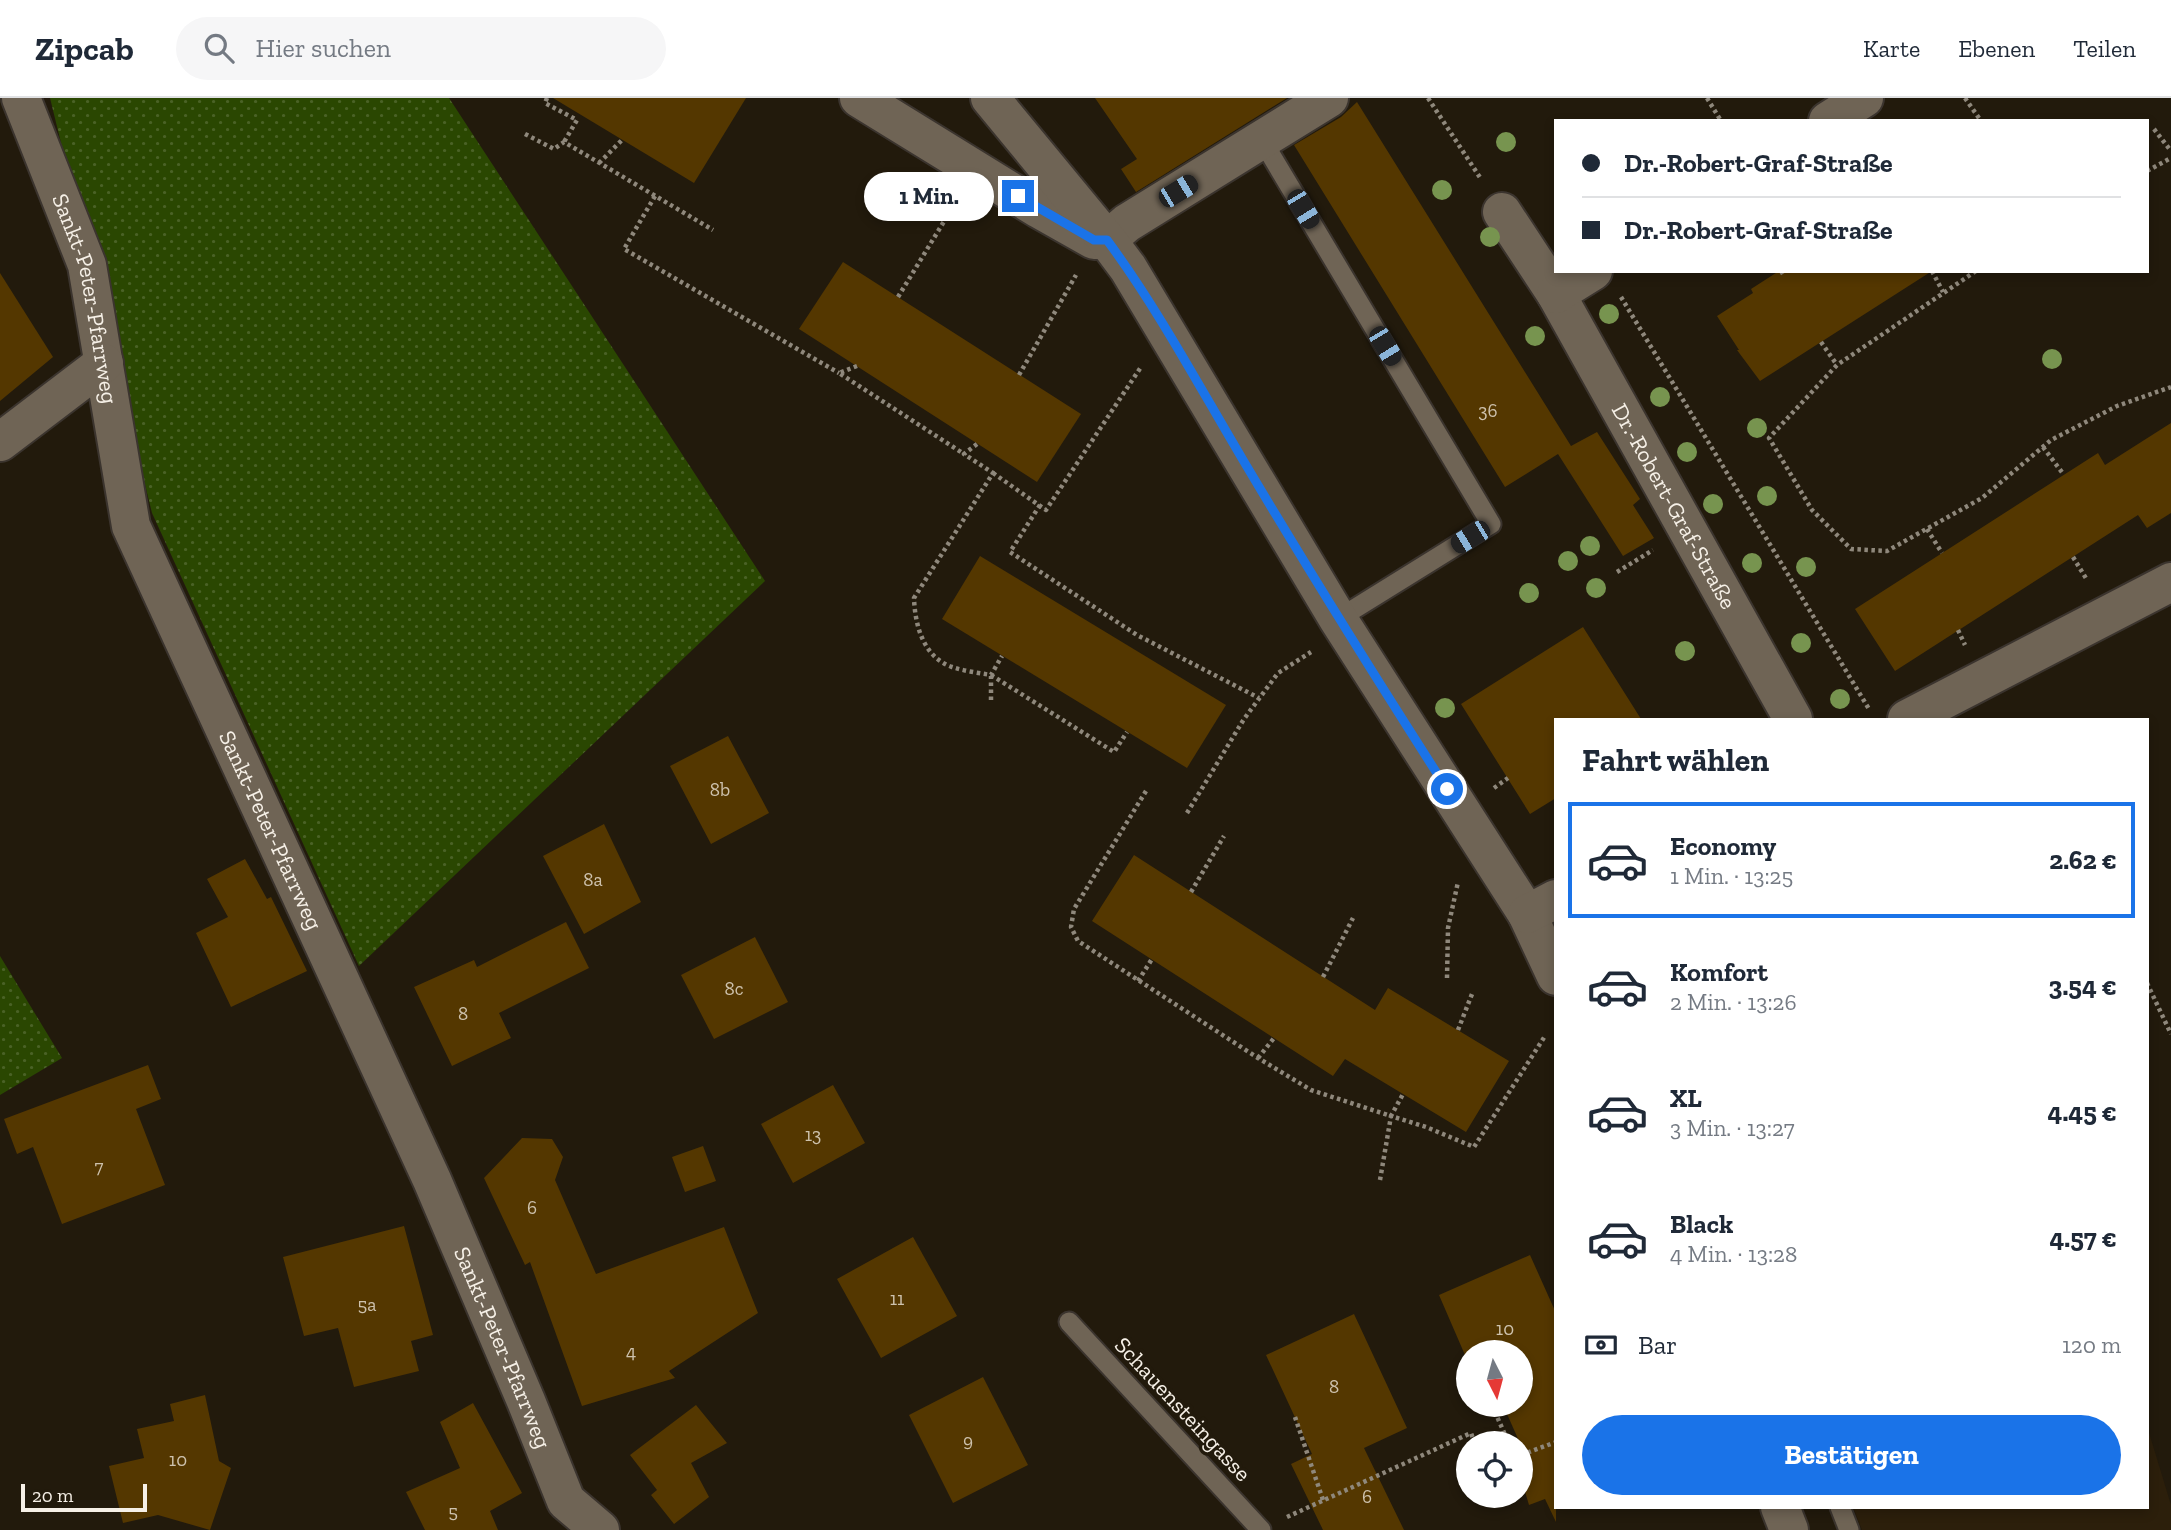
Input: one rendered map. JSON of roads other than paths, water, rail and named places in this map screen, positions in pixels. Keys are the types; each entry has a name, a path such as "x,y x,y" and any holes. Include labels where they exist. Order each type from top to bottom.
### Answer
{"street":[{"name":"Sankt-Peter-Pfarrweg","path":"21,98 87,265 131,526 432,1180 566,1501 600,1530"},
{"path":"859,98 1039,209 1101,240"},
{"path":"990,98 1155,312 1338,619 1541,906 1554,967"},
{"path":"1101,240 1329,98"},
{"path":"1831,119 1864,98"},
{"name":"Dr.-Robert-Graf-Straße","path":"1502,212 1556,294 1792,718"},
{"path":"1556,294 1606,283"},
{"path":"0,442 104,363"},
{"path":"1909,718 2171,582"},
{"path":"1781,1509 1789,1530"}],"lane":[{"path":"1262,140 1491,524 1338,619"},
{"name":"Schauensteingasse","path":"1069,1322 1261,1530"},
{"path":"1841,1509 1849,1530"}]}
